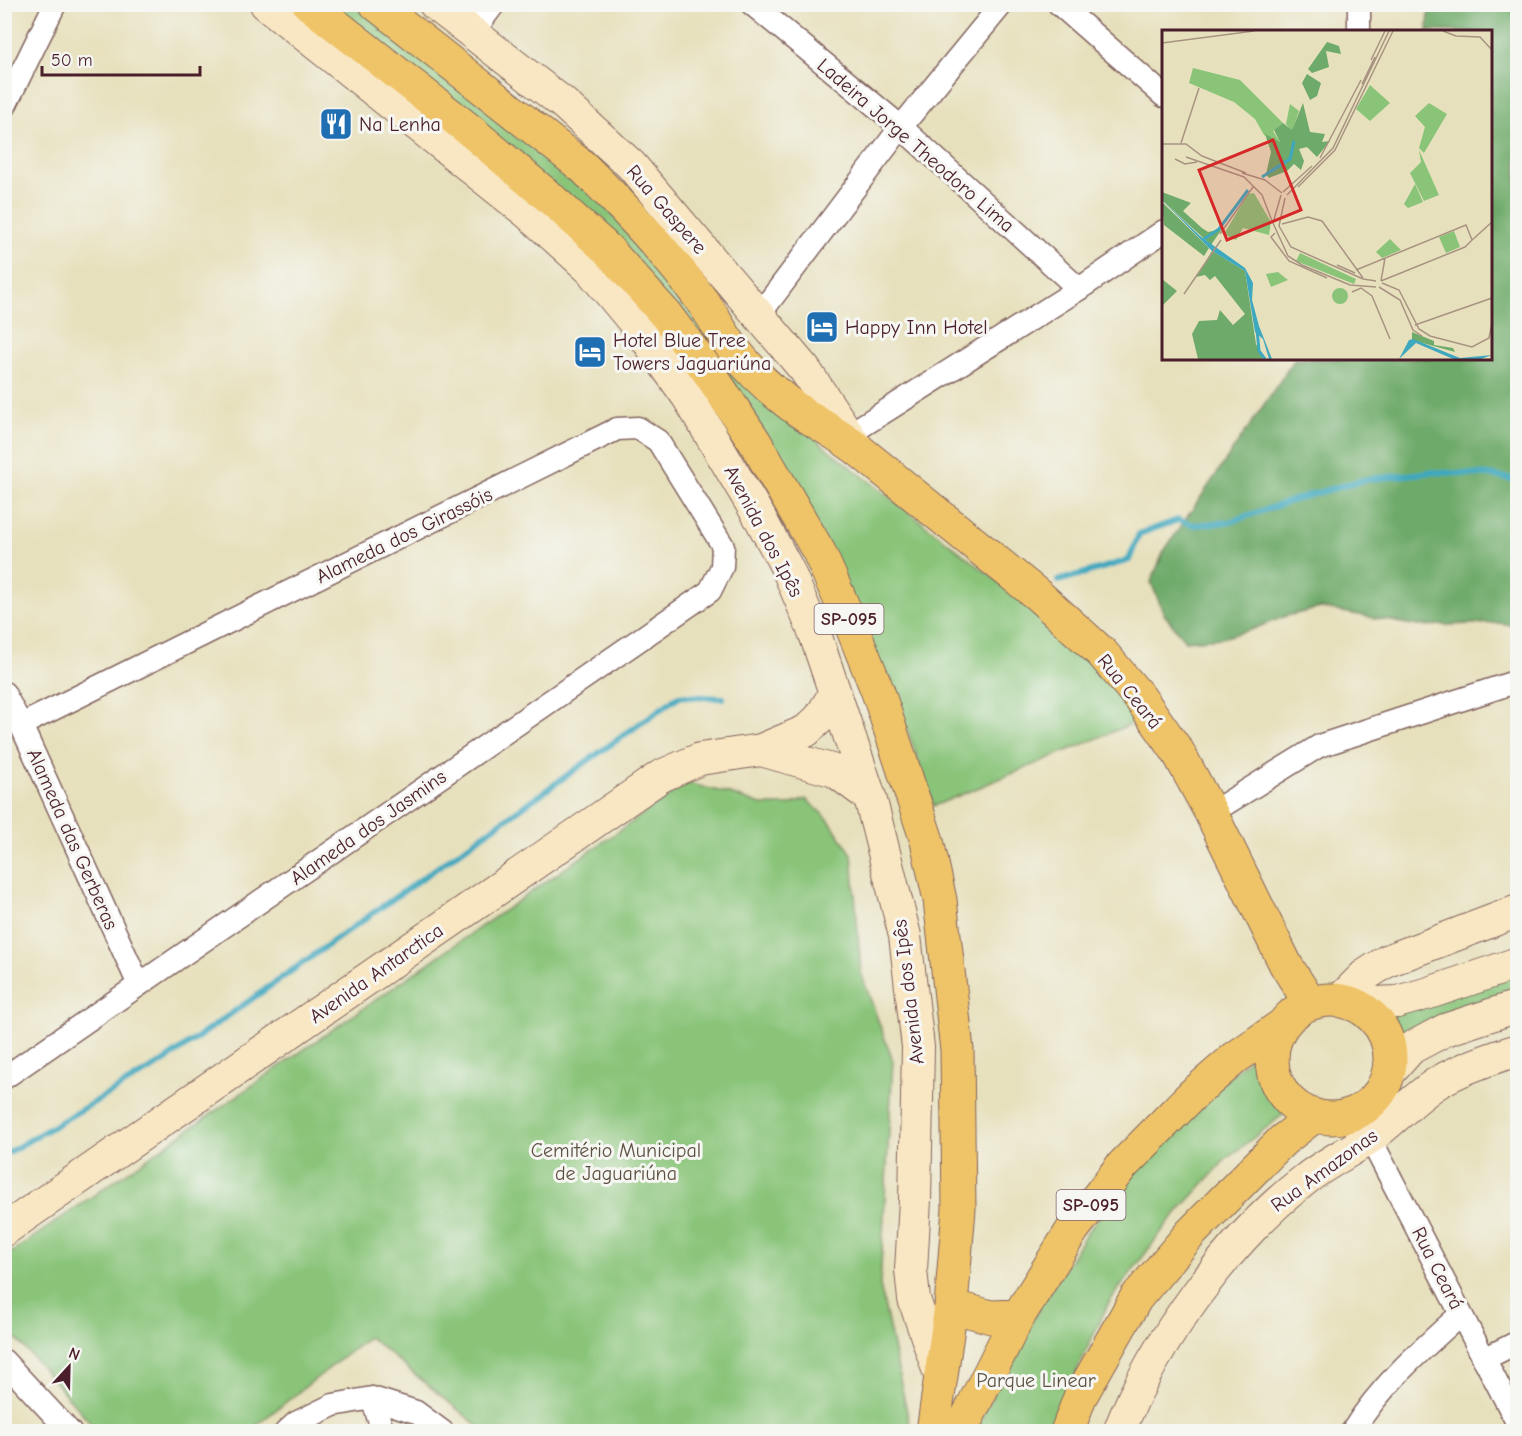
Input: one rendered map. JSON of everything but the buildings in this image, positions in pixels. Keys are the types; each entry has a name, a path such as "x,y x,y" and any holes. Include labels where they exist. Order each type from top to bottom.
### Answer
{"main road":[{"name":"SP-095","path":"309,4 472,132 607,249 666,315 711,374 755,442 819,552 850,622 878,692 927,842 940,900 957,1050 959,1209 951,1306 933,1431"},
{"name":"Rua Ceará","path":"376,4 582,167 639,222 703,302 735,351 787,402 850,441 1039,596 1102,653 1140,698 1171,743 1211,813 1286,964 1333,1003"},
{"name":"SP-095","path":"960,1431 1018,1316 1073,1229 1121,1167 1192,1095 1235,1058 1281,1026 1295,1011 1333,1003"},
{"path":"1281,1026 1273,1045 1272,1066 1277,1085 1295,1107 1314,1116 1364,1125 1365,1108 1380,1093 1388,1074 1390,1054 1382,1030 1369,1014 1333,1003"},
{"path":"1067,1431 1080,1397 1136,1298 1191,1233 1282,1141 1314,1116"},
{"path":"951,1306 991,1317 1018,1316"}],"street":[{"path":"4,108 55,4"},
{"name":"Avenida dos Ipês","path":"266,4 530,214 589,268 638,327 688,397 783,560 815,634 870,797 905,936 918,1047 915,1200 911,1270 914,1299 941,1378"},
{"name":"Rua Gaspere","path":"435,4 563,103 631,165 805,370 850,441"},
{"path":"472,33 494,4"},
{"name":"Ladeira Jorge Theodoro Lima","path":"752,4 901,128 1079,289"},
{"path":"759,315 901,128 1002,4"},
{"path":"1059,4 1162,94"},
{"path":"1359,4 1359,30"},
{"path":"850,441 1162,232"},
{"name":"Alameda dos Girassóis","path":"21,725 617,429 638,428 658,441 723,546 722,567"},
{"name":"Alameda dos Jasmins","path":"4,1078 710,591 722,567"},
{"path":"1211,813 1319,746 1518,681"},
{"name":"Alameda das Gerberas","path":"4,693 21,725 139,985"},
{"name":"Avenida Antarctica","path":"4,1230 661,776 700,759 761,750 806,731 820,718 835,693"},
{"path":"794,758 812,754 824,748 836,740 847,728"},
{"name":"Avenida Antarctica","path":"761,750 835,771 870,797"},
{"path":"1333,1003 1364,976 1387,961 1518,911"},
{"path":"1333,1003 1397,1002 1518,963"},
{"path":"1388,1074 1411,1048 1445,1030 1518,1005"},
{"name":"Rua Amazonas","path":"1119,1431 1128,1408 1166,1340 1218,1266 1265,1214 1364,1125 1435,1084 1487,1060 1518,1050"},
{"name":"Rua Ceará","path":"1364,1125 1518,1424"},
{"path":"1352,1431 1362,1415 1413,1357 1461,1314"},
{"path":"1484,1359 1518,1342"},
{"path":"4,1360 70,1431"},
{"path":"372,1398 383,1431"},
{"path":"286,1431 296,1423 333,1405 372,1398 416,1412 443,1431"}],"green space":[{"path":"328,5 355,5 548,155 596,196 820,443 1017,596 1087,658 1139,721 934,806 905,723 794,480"},
{"path":"1429,5 1517,5 1517,626 1500,623 1418,626 1321,608 1286,616 1222,638 1185,641 1164,614 1151,582 1164,551 1294,360 1492,360 1492,30 1428,30"},
{"name":"Cemitério Municipal de Jaguariúna","path":"688,783 761,805 789,805 806,799 828,819 852,854 861,973 893,1061 880,1285 911,1431 484,1431 369,1337 249,1431 98,1431 5,1326 5,1257"},
{"path":"1517,968 1517,1000 1398,1043 1375,1009"},
{"name":"Parque Linear","path":"1255,1053 1261,1087 1284,1114 1224,1161 1168,1223 1109,1302 1051,1431 975,1432 1015,1348 1085,1235 1153,1146"}],"waterway":[{"path":"1058,581 1129,560 1139,534 1178,520 1194,525 1229,522 1363,480 1432,472 1488,475 1518,480"},
{"path":"4,1155 163,1062 679,696 723,698"}],"place":[{"name":"Na Lenha","path":"336,124"},
{"name":"Happy Inn Hotel","path":"822,327"},
{"name":"Hotel Blue Tree Towers Jaguariúna","path":"590,352"}]}
